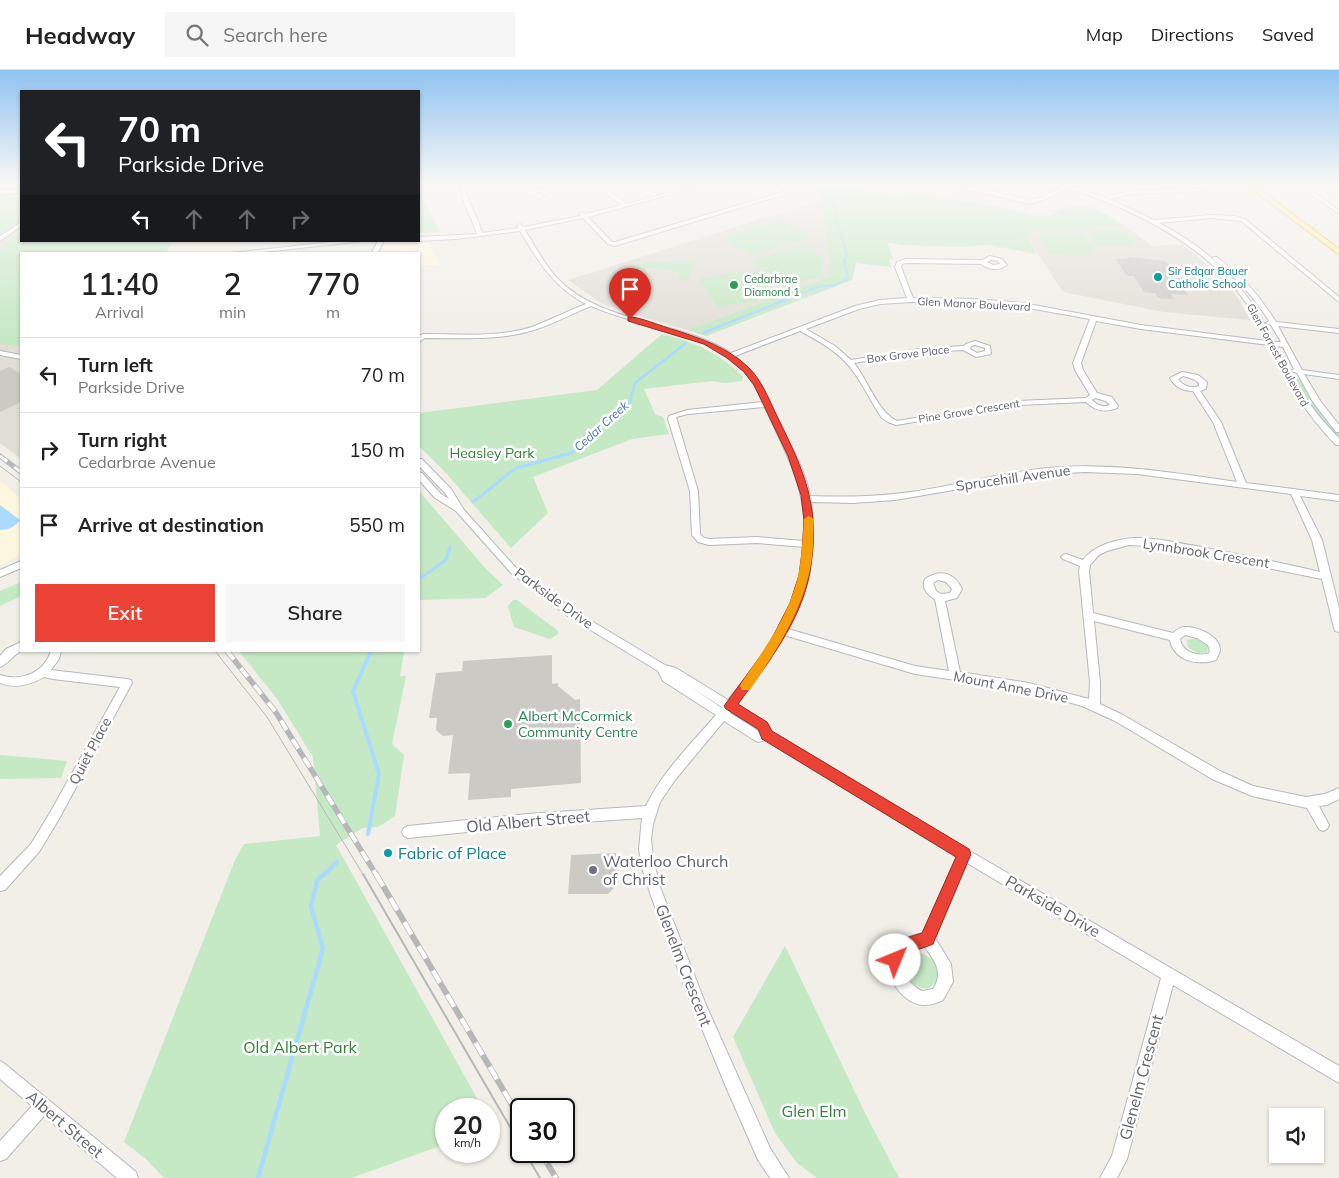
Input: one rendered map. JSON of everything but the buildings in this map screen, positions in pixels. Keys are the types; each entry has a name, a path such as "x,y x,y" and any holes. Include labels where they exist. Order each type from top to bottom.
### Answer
{"main road":[{"path":"1319,236 1338,250"}],"street":[{"path":"420,239 452,236"},
{"name":"Glenelm Crescent","path":"526,236 557,281 591,304 624,317 696,338 730,356 750,374 768,404 797,466 807,499 809,520 808,544 802,581 783,630 757,671 663,785 648,812 644,841 648,870 682,966 746,1116 772,1170 780,1178"},
{"path":"603,236 610,243 615,244 642,236"},
{"name":"Glen Forrest Boulevard","path":"1174,236 1197,251 1244,296 1307,407 1339,443"},
{"name":"Glen Forrest Boulevard","path":"1184,236 1206,251 1245,284 1267,313 1321,409 1339,430"},
{"path":"1262,236 1339,300"},
{"path":"246,252 352,242"},
{"path":"316,252 321,245"},
{"path":"1197,251 1206,251"},
{"path":"911,300 898,267 899,262 983,262"},
{"name":"Glen Manor Boulevard","path":"730,356 846,311 869,304 911,300 999,303 1044,308 1093,319 1187,334 1285,345"},
{"path":"420,335 486,336 516,332 535,328 591,304"},
{"path":"1254,312 1267,313"},
{"name":"Pine Grove Crescent","path":"801,329 840,351 850,362 886,418 896,422 1029,402 1091,397 1077,363 1093,319"},
{"path":"1261,323 1339,331"},
{"name":"Box Grove Place","path":"850,362 926,350 965,348"},
{"path":"0,353 20,356"},
{"path":"1286,370 1339,376"},
{"path":"1196,390 1217,422 1243,485"},
{"path":"768,404 687,412 673,416 672,419 694,491 696,535 701,540 709,542 763,540 808,544"},
{"name":"Parkside Drive","path":"420,462 448,491 460,512"},
{"name":"Sprucehill Avenue","path":"807,499 853,500 895,498 1069,469 1137,471 1339,498"},
{"name":"Parkside Drive","path":"420,476 438,496 460,512 514,571 572,614 662,668 666,678 726,710 758,737 767,735 964,854 1339,1075"},
{"path":"1294,492 1316,540 1332,603 1335,607 1335,619 1339,628"},
{"name":"Lynnbrook Crescent","path":"1084,564 1091,556 1114,546 1135,541 1254,559 1325,576"},
{"path":"1066,557 1084,564 1095,682 1094,706"},
{"path":"0,574 20,564"},
{"path":"939,597 955,675"},
{"path":"1089,616 1175,637"},
{"name":"Mount Anne Drive","path":"783,630 915,670 1029,687 1094,706 1119,718 1216,775 1240,786 1280,798 1310,803 1327,799 1339,793"},
{"path":"0,663 10,652 20,647"},
{"path":"0,679 15,683 34,677 42,672 54,659 56,652"},
{"name":"Quiet Place","path":"0,886 35,848 127,683 53,675 42,672"},
{"path":"1310,803 1323,825"},
{"name":"Old Albert Street","path":"408,832 527,820 648,812"},
{"path":"928,939 964,854"},
{"name":"Glenelm Crescent","path":"1108,1178 1119,1159 1169,974"},
{"name":"Albert Street","path":"0,1069 130,1178"},
{"path":"0,1153 42,1106"}],"shaded area":[{"path":"0,236 20,236 20,242 172,242 166,252 20,252 20,458 0,443"},
{"path":"709,236 826,236 831,276 687,330 601,303 568,280"},
{"path":"1026,236 1138,236 1152,246 1182,244 1218,274 1238,298 1250,320 1164,312 1063,292"},
{"path":"420,240 429,240 439,265 420,265 420,252 381,252 387,242 420,242"},
{"path":"0,481 20,498 20,555 0,565"}],"green space":[{"path":"17,236 20,236 20,242 172,242 166,252 20,252 20,347 0,344 0,249"},
{"path":"729,236 812,237 751,256 721,238"},
{"path":"826,236 1026,236 1037,254 988,245 961,247 900,245 887,242 893,258 889,260 891,267 856,263 852,280 706,336 687,330 831,276"},
{"path":"1040,236 1085,236 1094,249 1083,255 1048,254"},
{"path":"1090,236 1130,236 1136,244 1132,246 1095,245"},
{"path":"803,245 824,259 820,277 790,285 753,263 754,260"},
{"path":"649,261 693,263 688,280 677,280 679,271 648,268 638,272 636,270 619,278 612,273"},
{"name":"Cedarbrae Diamond 1","path":"759,270 769,288 756,301 717,307 700,281 701,278"},
{"name":"Heasley Park","path":"662,334 696,345 716,355 743,377 742,381 726,383 712,381 644,389 655,414 663,417 669,434 632,439 533,477 548,513 511,548 445,472 420,447 420,413 597,390"},
{"path":"1298,378 1315,405 1339,433 1339,438 1314,410 1295,379"},
{"path":"420,492 486,569 503,585 485,598 420,600"},
{"path":"20,582 20,596 0,606 0,591"},
{"path":"513,600 517,600 558,631 558,634 550,639 514,627 508,606"},
{"path":"1196,638 1208,646 1207,653 1197,653 1188,647 1187,640"},
{"name":"Old Albert Park","path":"240,652 404,652 400,676 406,676 392,744 404,755 395,816 378,827 362,828 336,845 477,1098 435,1098 435,1148 351,1178 164,1178 146,1159 124,1142 235,860 244,844 320,836 313,757 277,699"},
{"path":"0,755 67,761 61,778 0,779"},
{"name":"Glen Elm","path":"785,946 867,1117 899,1178 817,1178 797,1163 775,1133 733,1037"},
{"path":"915,953 925,955 933,961 937,970 937,981 929,988 917,987 905,975 904,963 906,957"}],"water":[{"path":"0,505 20,520 9,529 0,530"}],"waterway":[{"name":"Cedar Creek","path":"782,301 818,287 836,285 848,278 844,260 847,256 841,236"},
{"name":"Cedar Creek","path":"703,333 785,300"},
{"name":"Cedar Creek","path":"575,449 630,402 635,383 686,343"},
{"name":"Cedar Creek","path":"473,502 516,468 571,453 577,448"},
{"name":"Cedar Creek","path":"420,578 446,560 450,547"},
{"name":"Cedar Creek","path":"368,834 379,774 353,691 371,652"},
{"name":"Cedar Creek","path":"323,876 337,862"},
{"name":"Cedar Creek","path":"258,1178 323,949 311,906 317,881 324,874"}],"tram line":[{"path":"0,466 20,481"},
{"path":"216,652 267,717 364,876"},
{"path":"363,874 510,1127"},
{"path":"531,1163 540,1178"}],"railway":[{"path":"0,456 20,471"},
{"path":"228,652 275,711 377,876"},
{"path":"376,874 510,1101"},
{"path":"547,1163 556,1178"}],"slow traffic":[{"path":"746,686 776,643 795,603 806,567 809,519"}],"place":[{"name":"Sir Edgar Bauer Catholic School","path":"1158,277"},
{"name":"Cedarbrae Diamond 1","path":"734,285"},
{"name":"Albert McCormick Community Centre","path":"508,724"},
{"name":"Fabric of Place","path":"388,853"},
{"name":"Waterloo Church of Christ","path":"593,870"}],"route":[{"path":"630,319 707,343 730,356 747,370 768,404 797,466 806,495 809,520 808,552 804,575 795,603 772,649 730,706 763,726 767,735 964,854 928,939 906,946 898,952 895,960"}]}
